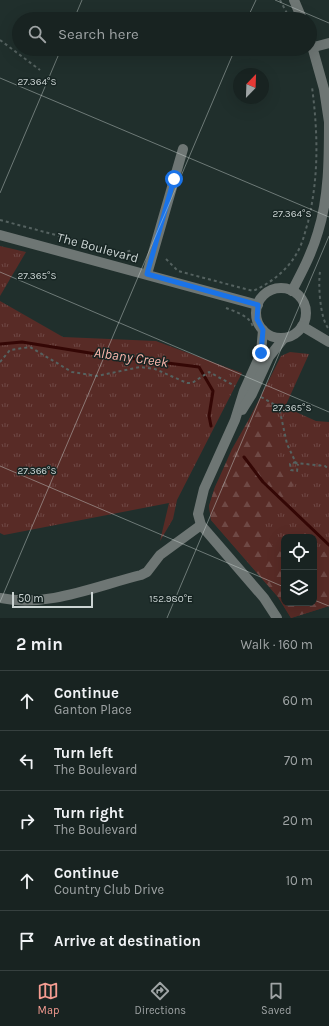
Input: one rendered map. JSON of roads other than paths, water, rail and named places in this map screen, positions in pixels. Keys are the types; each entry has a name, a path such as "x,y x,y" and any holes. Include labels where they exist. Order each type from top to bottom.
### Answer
{"street":[{"path":"294,0 299,12"},
{"path":"317,43 329,43"},
{"path":"292,291 305,266 318,232 323,210 329,164 329,122 324,89 315,56"},
{"path":"147,274 183,149"},
{"name":"The Boulevard","path":"0,234 258,305"},
{"path":"235,420 252,394 269,357 284,338 297,332 302,326 306,316 305,306 300,297 292,291 280,289 272,290 265,295 258,305 257,319 261,353 244,390 235,420 204,489 198,514 201,525 264,598 277,618"},
{"path":"302,326 329,342"},
{"path":"258,329 275,337 284,338"},
{"path":"0,598 24,600 47,598 85,591 141,575 147,572 160,555 201,525"}],"waterway":[{"name":"Albany Creek","path":"0,344 22,342 96,354 199,367 213,391 209,416 211,426"},
{"name":"Albany Creek","path":"244,457 263,482 329,545"}]}
